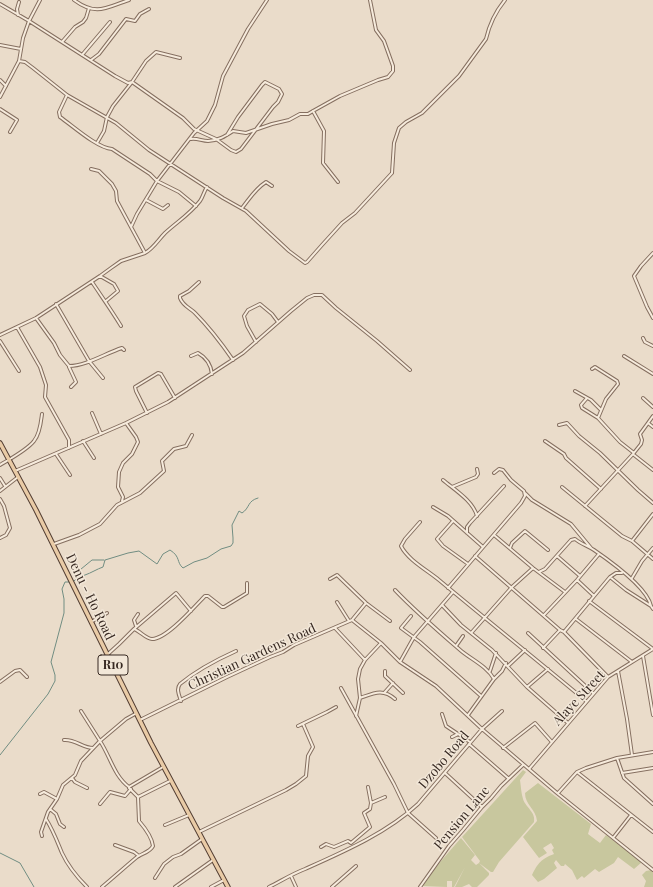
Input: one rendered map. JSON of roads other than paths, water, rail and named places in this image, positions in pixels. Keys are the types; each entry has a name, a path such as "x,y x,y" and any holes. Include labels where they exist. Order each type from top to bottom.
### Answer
{"main road":[{"name":"Denu - Ho Road","path":"0,442 170,781 228,887"}],"street":[{"path":"74,0 89,7 101,9 118,5 129,0"},
{"path":"130,228 157,181 170,163 207,121 215,104 223,76 248,29 267,0"},
{"path":"191,138 208,141 221,139 233,131 246,133 289,120 300,114 308,114 340,96 378,80 387,78 393,68 392,63 384,41 376,30 370,0"},
{"path":"19,61 25,62 67,95 116,123 149,150 223,198 242,208 289,251 305,263 308,262 342,222 355,213 392,173 394,144 399,128 422,112 459,76 486,39 498,10 504,0"},
{"path":"0,98 19,61 29,21 39,1"},
{"path":"18,15 17,9 19,2"},
{"path":"0,4 128,83 132,82 183,118 194,129 216,139 236,152 239,151 278,102 282,94 279,89 265,82 238,117 227,135"},
{"path":"62,42 75,27 83,22 86,18 89,7"},
{"path":"91,60 99,54 125,20 128,19 135,21 140,14 149,9"},
{"path":"82,55 110,22"},
{"path":"0,45 21,49"},
{"path":"97,143 104,131 106,117 146,61 156,52 180,58"},
{"path":"0,80 6,86"},
{"path":"67,95 59,115 97,143 122,154 150,174 157,181 179,192 196,206"},
{"path":"0,109 17,120 10,132"},
{"path":"313,111 324,130 323,163 338,182"},
{"path":"91,169 99,171 112,184 116,192 116,201 145,253"},
{"path":"242,208 253,192 261,185 266,182 272,186"},
{"path":"0,335 36,318 92,282 121,261 149,251 164,234 186,217 201,200 205,190 208,187"},
{"path":"146,200 164,209 168,205"},
{"path":"653,253 634,276 653,318"},
{"path":"100,276 114,284 118,291 106,302"},
{"path":"92,282 121,326"},
{"path":"199,282 180,296 180,300 188,309 195,313 221,343 233,360"},
{"path":"15,471 148,413 175,398 233,360 307,298 314,295 322,295 410,370"},
{"path":"56,304 90,361 103,378"},
{"path":"256,342 247,326 244,316 248,310 260,304 272,314 278,322"},
{"path":"36,318 69,366 76,382 71,387"},
{"path":"17,327 40,367 46,385 45,397 69,440 69,448"},
{"path":"643,338 645,342 653,346"},
{"path":"0,342 19,371"},
{"path":"69,366 90,361 122,348 124,350"},
{"path":"191,356 198,353 201,354 209,363 212,374"},
{"path":"624,356 653,374"},
{"path":"592,369 595,367 599,369 617,381 618,384 606,400 598,418"},
{"path":"148,413 135,387 158,372 161,374 175,398"},
{"path":"575,390 601,410"},
{"path":"587,398 582,405 582,408 598,418 620,442 653,470"},
{"path":"643,398 653,407"},
{"path":"92,413 101,434"},
{"path":"0,465 35,441 40,427 42,414"},
{"path":"586,506 634,454 641,444 642,440 640,434 653,416"},
{"path":"122,502 123,496 118,486 119,472 123,463 132,454 138,442 126,423"},
{"path":"559,425 567,423 579,436 619,470 653,503"},
{"path":"648,423 653,427"},
{"path":"52,544 70,539 94,528 100,524 117,505 140,493 165,470 162,460 163,458 174,448 186,446 192,435"},
{"path":"544,440 564,454 566,458 601,489"},
{"path":"83,442 94,458"},
{"path":"56,453 70,475"},
{"path":"452,487 476,477 478,474 477,469"},
{"path":"494,473 501,469 532,500 571,524 592,549"},
{"path":"0,491 18,477"},
{"path":"0,478 5,486"},
{"path":"443,480 469,502 477,516"},
{"path":"468,533 467,527 504,486"},
{"path":"562,487 653,559"},
{"path":"448,588 521,504 525,493"},
{"path":"0,499 4,506 10,528 6,535 0,538"},
{"path":"433,507 448,516 483,547"},
{"path":"632,541 653,514"},
{"path":"453,521 437,539 443,546 468,564"},
{"path":"420,522 405,539 401,546 403,551 586,701"},
{"path":"510,548 514,541 525,531 548,550"},
{"path":"494,535 533,568 565,592"},
{"path":"539,572 545,569 573,539 592,549 623,573 632,578 653,602"},
{"path":"632,578 653,548"},
{"path":"544,615 599,554"},
{"path":"475,556 564,632 608,677"},
{"path":"557,556 580,576"},
{"path":"472,633 512,587 533,568"},
{"path":"564,632 610,577 616,573 623,573"},
{"path":"330,579 337,576 366,603 390,621"},
{"path":"610,577 626,590 651,606 653,609"},
{"path":"577,580 593,596"},
{"path":"135,628 149,639 154,639 180,622 207,595 222,607 226,607 247,593 247,583"},
{"path":"395,590 414,610 456,646 490,671 494,679"},
{"path":"400,662 414,637 453,592"},
{"path":"107,655 135,628 176,593 191,610"},
{"path":"650,600 651,606"},
{"path":"589,601 653,649"},
{"path":"337,602 349,621"},
{"path":"366,603 352,620 382,643 400,662 436,686 482,729 502,711"},
{"path":"442,605 461,625 496,653 527,687 568,723"},
{"path":"91,622 107,613"},
{"path":"135,628 134,619 138,614"},
{"path":"412,616 401,628 414,637 481,696"},
{"path":"576,619 632,662"},
{"name":"Christian Gardens Road","path":"139,720 181,701 227,677 283,652 294,645 352,620"},
{"path":"335,628 365,660"},
{"path":"543,648 560,630"},
{"path":"528,633 593,693"},
{"path":"456,646 463,636"},
{"path":"356,716 360,698 358,679 361,665 382,643"},
{"name":"Alaye Street","path":"528,770 608,677 653,649"},
{"path":"508,666 525,650"},
{"path":"181,701 178,690 180,684 214,661 236,651"},
{"path":"490,671 496,653"},
{"path":"643,656 653,715"},
{"path":"468,715 506,663"},
{"path":"527,687 548,669"},
{"path":"0,682 15,671 20,670 27,677"},
{"path":"618,671 632,755"},
{"path":"385,672 385,676 404,693"},
{"path":"385,692 393,683"},
{"path":"341,688 391,778 408,813 436,838"},
{"path":"360,698 373,693 385,692 389,693 395,699"},
{"path":"298,726 336,707"},
{"path":"81,711 108,754 118,776 138,797 139,821 152,839 153,846 152,849 140,856 102,887"},
{"path":"42,836 41,832 50,809 57,799 64,783 75,775 81,761 100,741 126,719 136,713"},
{"path":"442,714 446,726 466,739 508,778"},
{"path":"503,748 535,723 552,742"},
{"path":"198,833 286,790 306,776 308,756 313,747 303,724"},
{"name":"Dzobo Road","path":"269,887 343,852 408,813 418,804 482,729 557,794 653,870"},
{"path":"452,737 458,734"},
{"path":"459,744 466,739"},
{"path":"64,740 68,740 88,748 93,748"},
{"path":"557,794 577,772 586,768 617,758 653,752"},
{"path":"617,758 622,773 628,782 653,804"},
{"name":"Pension Lane","path":"420,887 449,846 508,778 523,765"},
{"path":"100,804 110,792 125,796 130,788 163,767"},
{"path":"622,773 653,768"},
{"path":"577,772 653,832"},
{"path":"445,773 482,807"},
{"path":"72,778 75,782 87,788"},
{"path":"138,797 170,781"},
{"path":"351,843 370,827 364,813 370,809 371,802 368,787"},
{"path":"40,794 45,792 57,799"},
{"path":"371,802 384,797"},
{"path":"50,809 56,814 60,824 64,827"},
{"path":"165,824 189,815"},
{"path":"614,838 631,815"},
{"path":"46,819 53,830 64,857 79,879 87,887"},
{"path":"155,878 164,864 173,857 184,853 202,839"},
{"path":"321,847 326,844 334,847 348,841 353,846"},
{"path":"115,845 134,852 140,856"},
{"path":"175,887 213,860"},
{"path":"333,887 356,866"},
{"path":"291,876 296,887"},
{"path":"211,887 224,880"}],"waterway":[{"path":"74,581 79,577 103,567 105,560 139,551 157,564 163,554 170,550 176,555 183,568 194,562 207,558 221,549 231,546 233,543 232,525 239,511 242,513 254,499 258,498"},
{"path":"76,578 75,574 92,560 104,560"},
{"path":"0,755 48,694 55,681 55,675 51,662 64,613 62,589 65,582 69,582"},
{"path":"0,853 20,863 34,887"}]}
